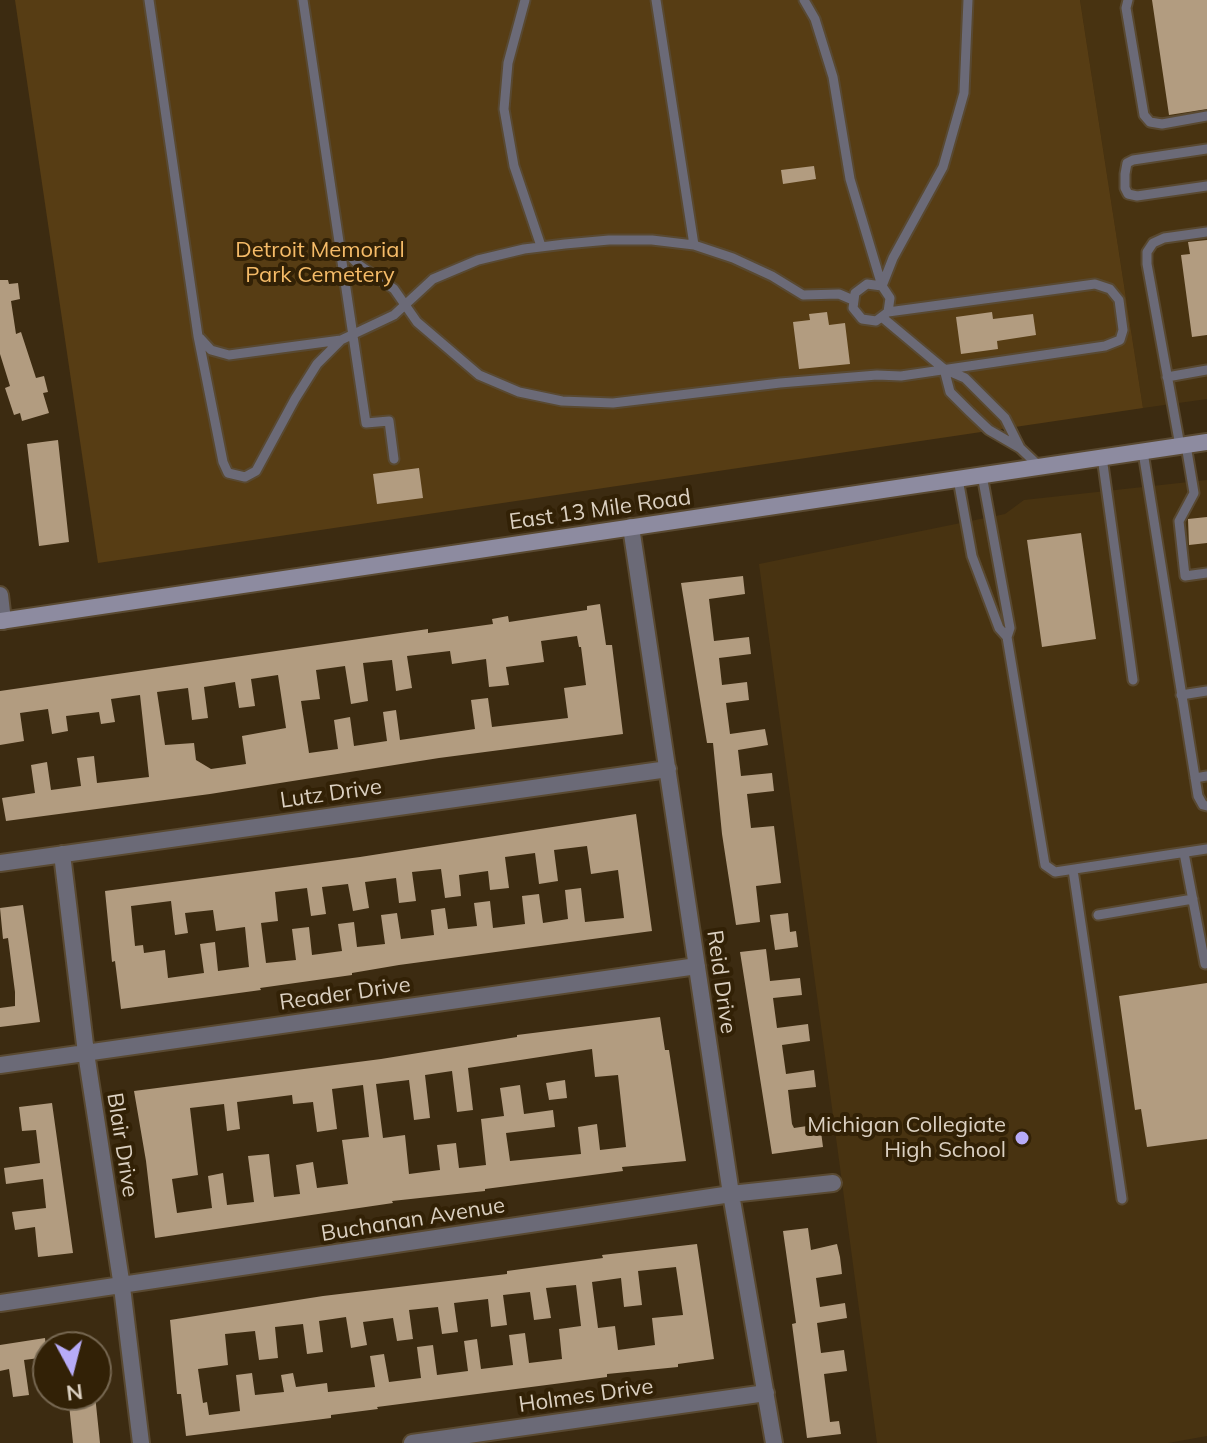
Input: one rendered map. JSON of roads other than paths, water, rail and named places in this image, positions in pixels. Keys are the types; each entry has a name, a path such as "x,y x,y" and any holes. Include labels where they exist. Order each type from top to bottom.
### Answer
{"main road":[{"name":"East 13 Mile Road","path":"2,621 1207,442"}],"street":[{"name":"Reid Drive","path":"631,527 731,1194 774,1443"},
{"path":"0,595 2,621"},
{"name":"Lutz Drive","path":"0,863 668,769"},
{"name":"Blair Drive","path":"62,854 86,1053 122,1287 141,1443"},
{"name":"Reader Drive","path":"0,1065 697,966"},
{"name":"Buchanan Avenue","path":"0,1303 731,1194 833,1183"},
{"name":"Holmes Drive","path":"412,1443 766,1393"}],"lane":[{"path":"149,0 198,336 223,462 228,473 245,477 256,471 317,364 341,340 394,315 433,279 478,260 541,246 652,240 694,245 746,264 803,295 839,294 853,300"},
{"path":"303,0 366,423 389,421 394,459"},
{"path":"525,0 508,63 504,109 514,166 541,246"},
{"path":"656,0 694,245"},
{"path":"804,0 815,19 833,77 850,179 882,286 890,298 886,315"},
{"path":"882,286 893,258 943,167 964,93 968,0"},
{"path":"1128,0 1126,8 1144,115 1150,122 1162,124 1207,116"},
{"path":"1207,149 1133,160 1127,163 1125,174 1128,194 1137,196 1207,186"},
{"path":"1207,232 1164,238 1153,243 1147,252 1167,377 1194,493 1179,521 1185,576 1207,573"},
{"path":"340,246 359,265 394,289 417,322 479,375 519,392 562,401 613,403 780,383 901,376 1105,346 1120,340 1123,330 1119,300 1110,289 1095,284 886,315 869,322 862,319 853,308 853,300 860,288 874,284 882,286"},
{"path":"886,315 944,369 965,378 1005,418 1020,448"},
{"path":"198,336 211,350 229,355 341,340"},
{"path":"944,369 950,392 989,430 1020,448 1040,467"},
{"path":"1167,377 1207,370"},
{"path":"1143,452 1181,695 1199,789 1203,805 1207,806"},
{"path":"1102,457 1133,680"},
{"path":"982,475 1010,628 1007,637 1045,865 1055,872 1207,849"},
{"path":"958,479 972,556 999,628 1007,637"},
{"path":"1181,695 1207,691"},
{"path":"1199,789 1207,776"},
{"path":"1199,789 1207,785"},
{"path":"1184,853 1205,964"},
{"path":"1073,870 1122,1199"},
{"path":"1098,915 1193,899"}],"place":[{"name":"Michigan Collegiate High School","path":"1022,1138"}],"park label":[{"name":"Detroit Memorial Park Cemetery","path":"320,262"}]}
